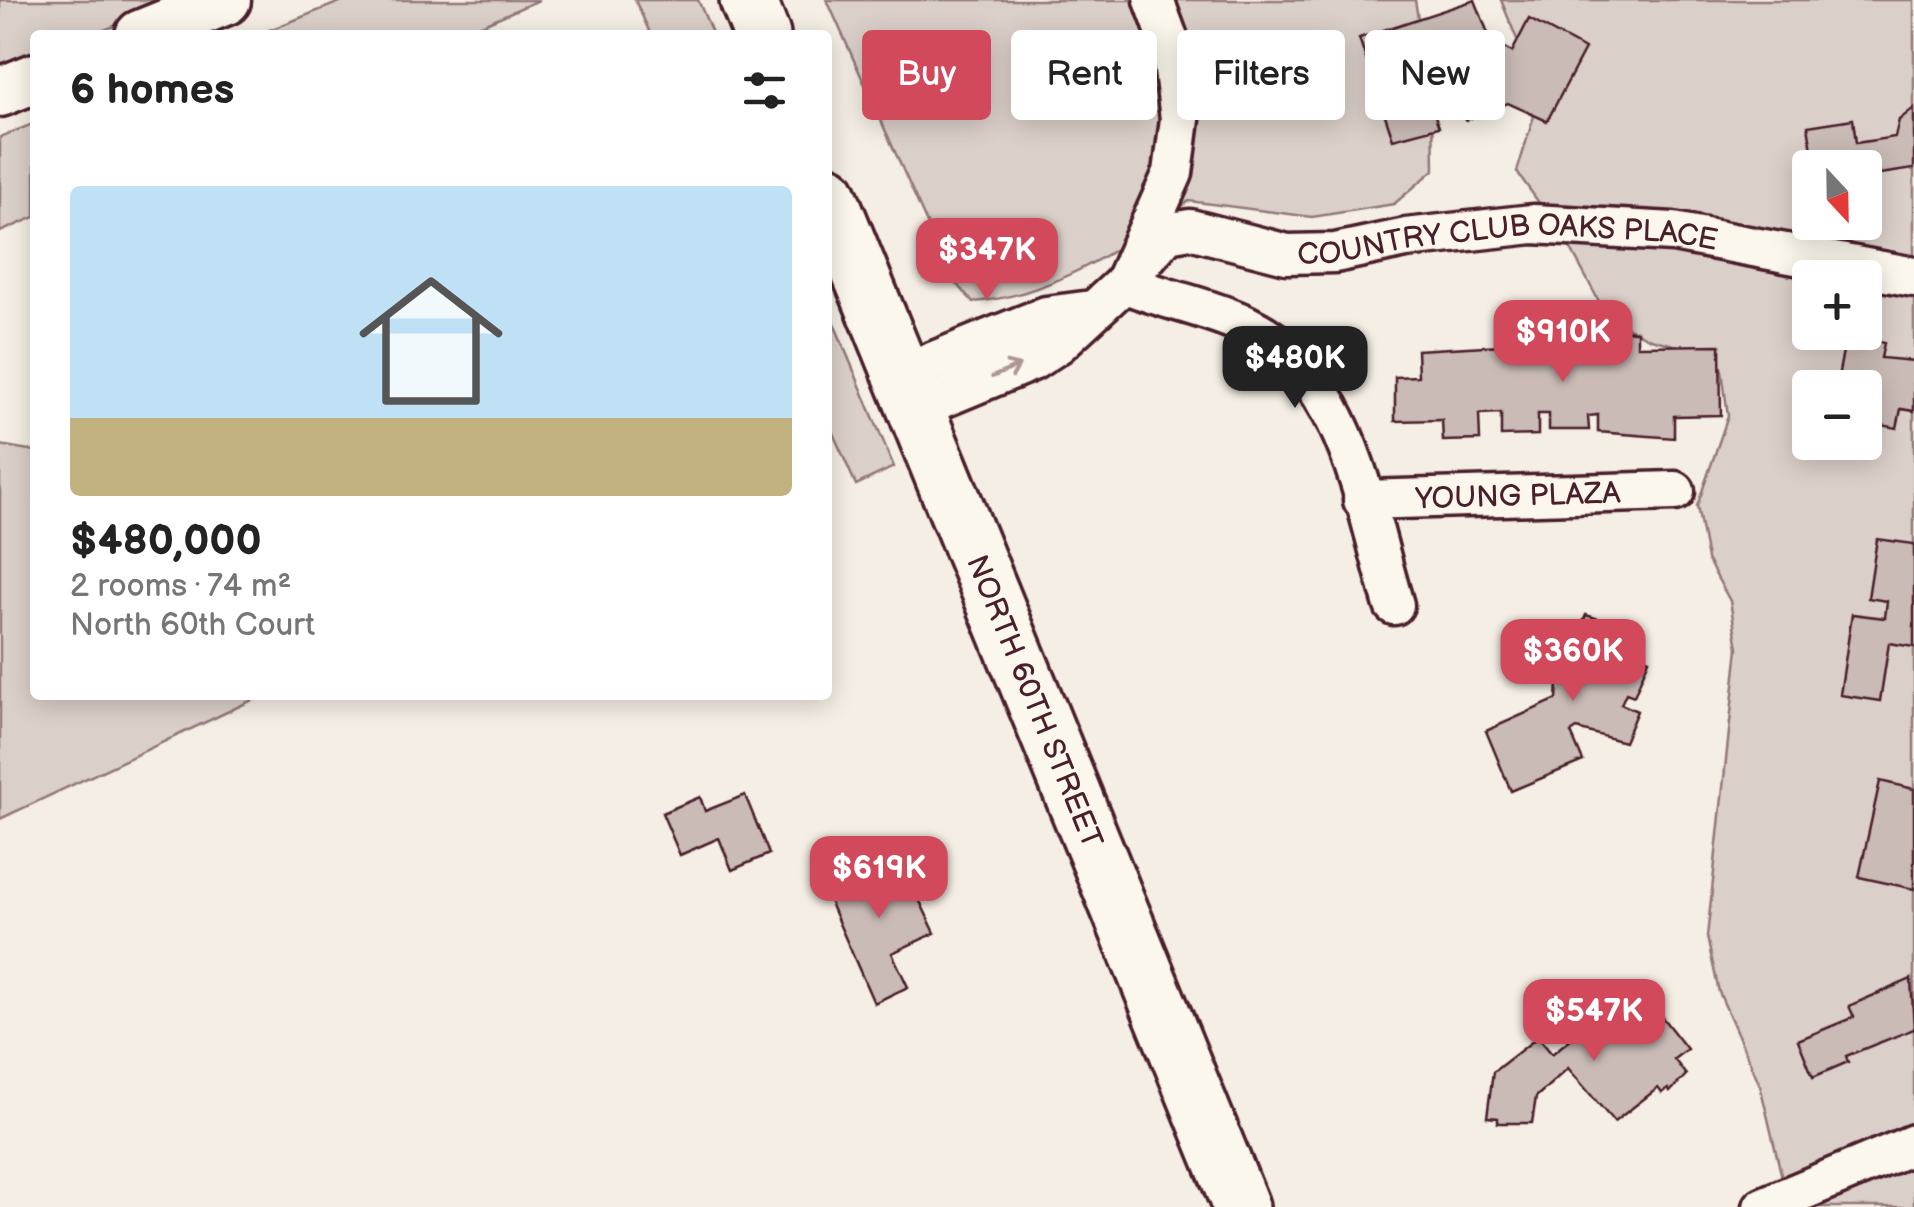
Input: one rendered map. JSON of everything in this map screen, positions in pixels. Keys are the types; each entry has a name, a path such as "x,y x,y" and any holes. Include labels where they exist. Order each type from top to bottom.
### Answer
{"main road":[{"path":"748,0 760,30"},
{"name":"NORTH 60TH STREET","path":"832,204 1241,1207"}],"street":[{"path":"152,30 226,0"},
{"name":"COUNTRY CLUB OAKS PLACE","path":"1124,283 1173,174 1180,119 1171,46 1154,0"},
{"path":"0,92 30,80"},
{"name":"COUNTRY CLUB OAKS PLACE","path":"909,391 1046,316 1092,310 1124,283 1167,233 1190,230 1288,254 1335,253 1406,238 1534,224 1673,232 1914,277"},
{"path":"1124,283 1172,301 1206,308 1289,352 1324,395 1394,605"},
{"name":"YOUNG PLAZA","path":"1362,500 1675,491"},
{"path":"1763,1207 1914,1144"}],"shaded area":[{"path":"0,0 179,0 104,30 30,30 30,60 0,72"},
{"path":"345,0 539,0 470,30 270,30"},
{"path":"635,0 698,0 711,30 649,30"},
{"path":"827,0 1415,0 1420,30 1365,30 1365,120 1433,120 1434,170 1394,204 1312,217 1189,201 1113,251 1060,279 1003,298 973,302 951,277 881,120 991,120 991,30 862,30 862,78"},
{"path":"1501,0 1914,0 1914,1207 1789,1207 1760,1085 1719,992 1707,937 1738,648 1730,601 1707,559 1697,506 1728,416 1722,370 1716,356 1651,339 1608,318 1567,242 1517,172 1540,96"},
{"path":"30,125 30,219 0,232 0,137"},
{"path":"832,319 894,467 856,485 832,431"},
{"path":"0,445 30,450 30,700 252,700 0,819"}],"building":[{"path":"1475,0 1487,30 1383,30"},
{"path":"1529,19 1585,49 1547,121 1505,104 1505,48 1512,52"},
{"path":"1914,108 1914,169 1882,174 1882,150 1812,150 1808,126 1853,119 1856,143 1895,137 1899,120"},
{"path":"1387,120 1437,120 1439,127 1393,139"},
{"path":"1536,329 1637,331 1637,346 1720,345 1721,415 1674,416 1674,438 1598,432 1598,415 1588,416 1589,430 1549,430 1549,414 1538,414 1538,435 1501,436 1501,413 1479,414 1480,440 1443,441 1442,420 1395,421 1395,377 1418,376 1417,350 1536,343"},
{"path":"1884,343 1881,358 1914,361 1914,411 1901,409 1897,428 1882,425 1882,370 1839,370 1843,350 1882,350"},
{"path":"1877,539 1914,544 1914,647 1889,643 1880,701 1840,695 1852,614 1885,618 1887,601 1868,598"},
{"path":"1586,615 1631,629 1623,648 1649,659 1634,696 1626,693 1621,704 1637,711 1624,742 1577,729 1571,733 1583,761 1511,791 1486,731 1557,699 1558,683 1546,678 1553,657 1560,640 1567,642 1573,628 1579,631"},
{"path":"1880,781 1914,789 1914,889 1859,877"},
{"path":"745,795 769,854 732,870 719,838 680,855 662,813 700,797 705,811"},
{"path":"897,853 935,933 892,953 908,987 874,1003 823,887"},
{"path":"1911,979 1914,1029 1846,1056 1848,1062 1813,1077 1798,1040 1854,1017 1849,1006"},
{"path":"1646,997 1687,1049 1674,1059 1686,1075 1670,1092 1668,1089 1662,1093 1658,1088 1614,1122 1568,1068 1536,1097 1532,1123 1498,1123 1498,1118 1487,1117 1493,1072 1538,1037 1552,1054 1573,1037 1567,1029 1602,1001 1616,1020"}]}
